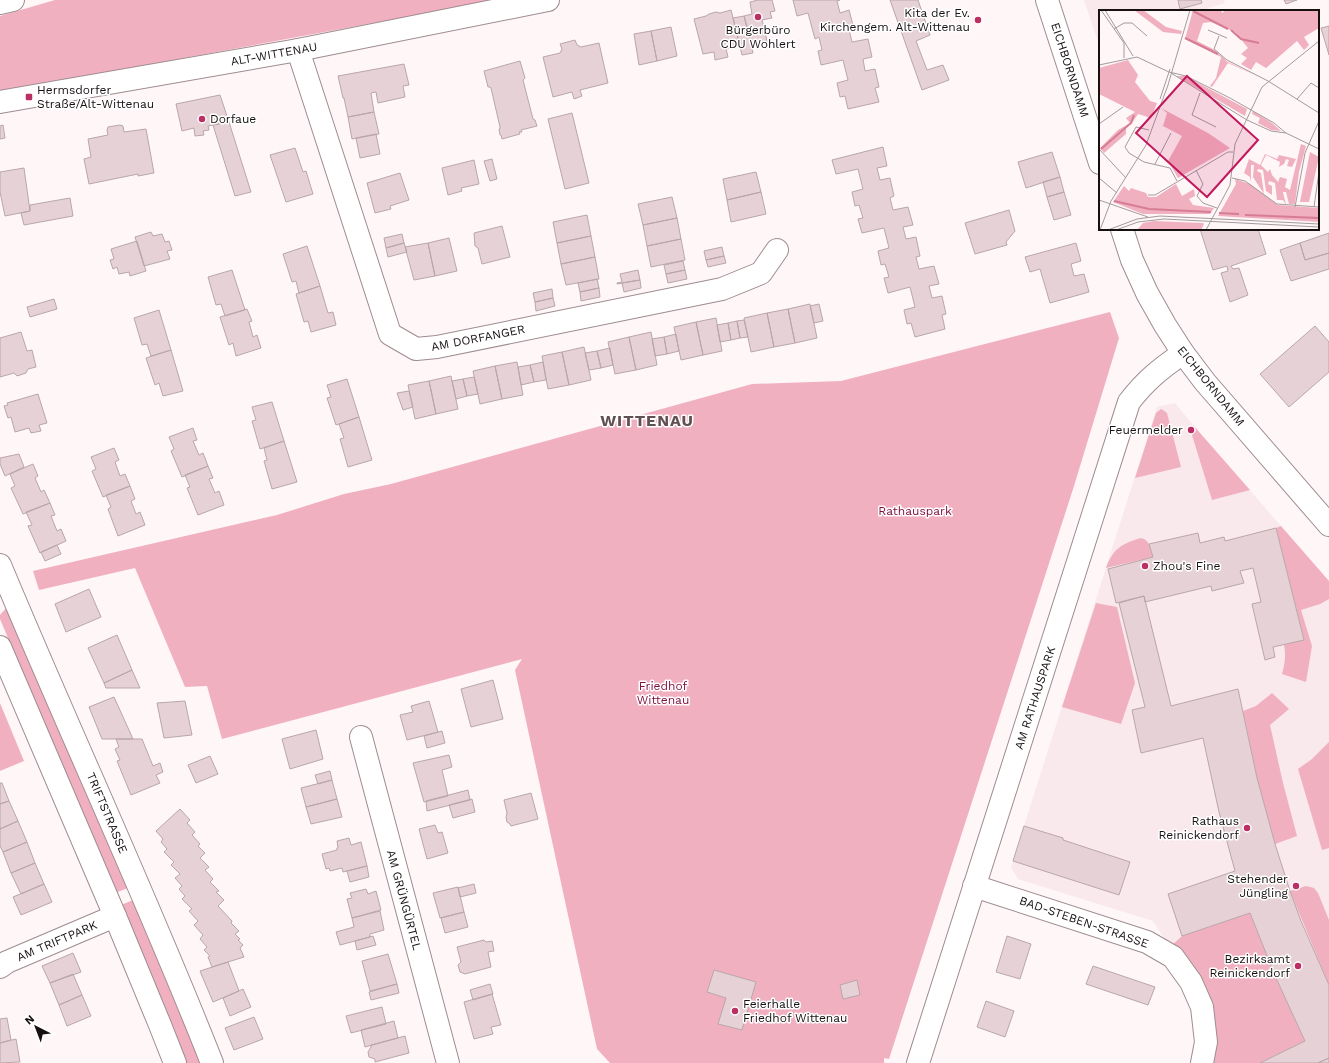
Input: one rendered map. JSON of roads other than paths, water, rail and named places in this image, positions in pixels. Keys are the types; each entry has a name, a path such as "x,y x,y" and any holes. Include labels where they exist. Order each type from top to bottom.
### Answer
{"street":[{"path":"0,3 13,0"},
{"name":"ALT-WITTENAU","path":"0,102 298,50 548,0"},
{"name":"EICHBORNDAMM","path":"1047,0 1099,160"},
{"name":"AM DORFANGER","path":"298,50 390,334 416,349 437,347 722,289 761,273 777,250"},
{"name":"EICHBORNDAMM","path":"1122,230 1132,260 1147,293 1183,353 1205,382 1329,525"},
{"name":"AM RATHAUSPARK","path":"918,1063 1129,402 1156,372 1183,353"},
{"name":"TRIFTSTRASSE","path":"0,565 150,912 212,1063"},
{"path":"0,647 115,916 175,1063"},
{"name":"AM GRÜNGÜRTEL","path":"361,737 448,1063"},
{"name":"BAD-STEBEN-STRASSE","path":"974,886 1147,942 1173,957 1191,982 1202,1007 1206,1042 1202,1063"},
{"name":"AM TRIFTPARK","path":"0,967 7,962 115,916"}],"place":[{"name":"Bürgerbüro CDU Wohlert","path":"758,17"},
{"name":"Kita der Ev. Kirchengem. Alt-Wittenau","path":"978,20"},
{"name":"Hermsdorfer Straße/Alt-Wittenau","path":"29,97"},
{"name":"Dorfaue","path":"202,119"},
{"name":"Feuermelder","path":"1191,430"},
{"name":"Zhou's Fine","path":"1145,566"},
{"name":"Rathaus Reinickendorf","path":"1247,828"},
{"name":"Stehender Jüngling","path":"1296,886"},
{"name":"Bezirksamt Reinickendorf","path":"1298,966"},
{"name":"Feierhalle Friedhof Wittenau","path":"735,1011"}],"district":[{"name":"WITTENAU","path":"647,420"}],"park label":[{"name":"Rathauspark","path":"915,511"},
{"name":"Friedhof Wittenau","path":"663,693"}]}
